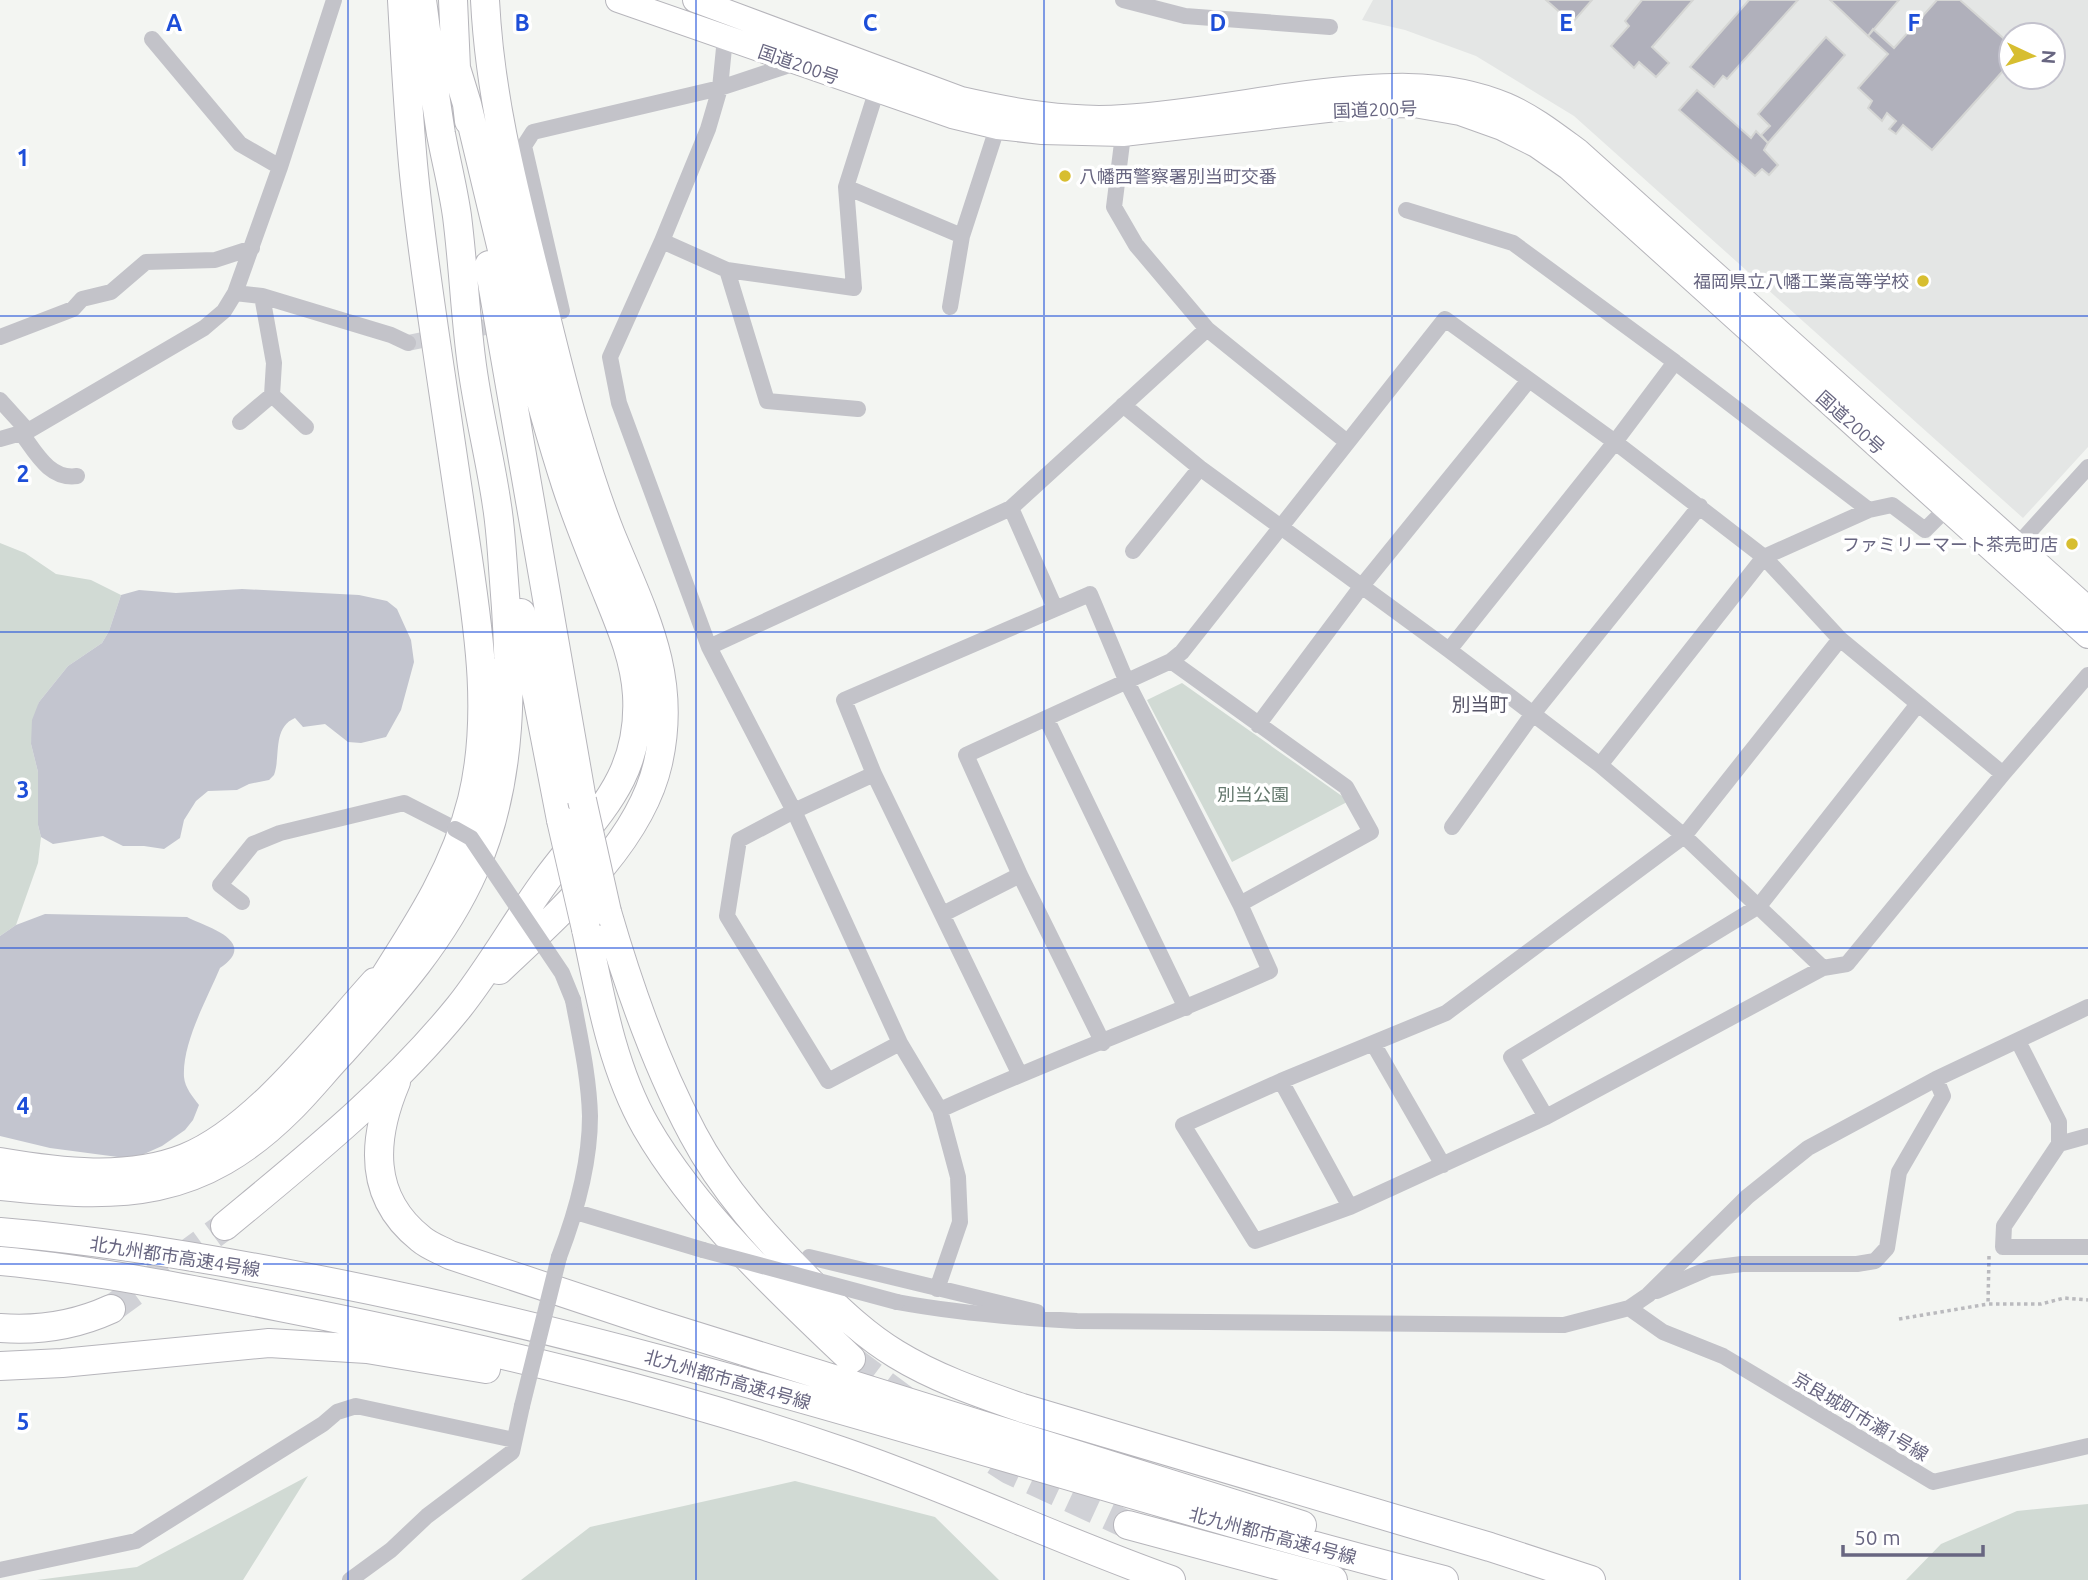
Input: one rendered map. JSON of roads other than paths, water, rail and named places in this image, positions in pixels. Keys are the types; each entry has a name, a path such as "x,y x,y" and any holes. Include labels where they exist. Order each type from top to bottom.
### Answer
{"highway":[{"path":"233,1156 286,1104 342,1038 418,927 457,848 472,799 479,757 482,674 478,628 439,365 413,164 402,0"},
{"path":"0,1186 55,1192 138,1191 171,1185 203,1173 233,1156 292,1108 408,979 435,941 475,869 501,778 507,733 507,616 498,510 471,360 444,71 422,0"},
{"path":"453,0 444,71 467,104 550,432 575,511 625,637 633,665 637,696 631,756 620,784 545,881 460,1006"},
{"path":"225,1226 348,1124 460,1006 565,908 618,846 635,821 649,793 658,765 665,708 657,651 608,528 580,444 499,125 485,0"},
{"name":"国道200号","path":"618,0 725,38 800,52"},
{"name":"国道200号","path":"695,0 800,52 879,81 952,116 1001,118 1056,133 1362,106 1414,105 1460,113 1502,128 1536,145 1569,168 1947,508 2088,609"},
{"name":"国道200号","path":"1124,126 1371,85 1417,85 1452,89 1507,106 1542,124 1578,151 2010,553 2088,636"},
{"path":"467,104 490,271 582,800 607,912 636,1008 694,1136 755,1223 791,1263 860,1329 895,1354 950,1381 1022,1408 1490,1547 1591,1580"},
{"path":"471,360 561,820 612,1044 646,1126 671,1166 731,1238 851,1359"},
{"path":"0,1162 76,1171 116,1172 154,1167 186,1158 221,1138 250,1116 395,960"},
{"path":"399,1073 386,1105 379,1136 378,1168 387,1197 403,1222 423,1241 450,1255 654,1323 1256,1510 1466,1580"},
{"name":"北九州都市高速4号線","path":"0,1232 149,1250 271,1270 503,1320 649,1357 1253,1530 1444,1580"},
{"name":"北九州都市高速4号線","path":"0,1261 138,1280 371,1325 608,1380 717,1410 895,1471 1171,1580"},
{"path":"0,1328 51,1327 84,1321 111,1309"},
{"path":"0,1366 76,1362 269,1342 318,1344 367,1349 717,1410"},
{"path":"1128,1525 1333,1580"}],"street":[{"path":"0,439 25,433 204,328 224,311 235,293 252,248 334,0"},
{"path":"1123,0 1185,16 1330,27"},
{"path":"725,38 720,88 708,129 610,357 620,403 709,647 794,811 900,1044 940,1111 958,1177 960,1222 937,1289"},
{"path":"152,39 240,144 280,167"},
{"path":"562,311 524,146 533,132 720,88 800,52"},
{"path":"662,241 727,271 854,288 846,187 879,81"},
{"path":"950,307 962,236 1001,118"},
{"path":"1124,126 1114,206 1136,245 1207,329 1347,442"},
{"path":"846,187 962,236"},
{"path":"1406,210 1513,243 1869,510"},
{"path":"0,337 73,309 82,299 111,292 146,262 215,260 252,248"},
{"path":"727,271 767,401 858,409"},
{"path":"235,293 262,296 391,335 408,343"},
{"path":"240,422 272,395 274,363 262,296"},
{"path":"1103,1042 1020,875 966,755 1171,661 1182,652 1445,319 1615,442 1764,557 1840,639 2003,774"},
{"path":"709,647 1011,508 1207,329"},
{"path":"1449,650 1615,442 1675,362"},
{"path":"1258,725 1361,587 1529,380"},
{"path":"272,395 306,427"},
{"path":"0,400 47,467 66,478 77,476"},
{"path":"1123,405 1200,468 1449,650 1600,765 1684,836 1823,968"},
{"path":"2010,553 2088,467"},
{"path":"1133,551 1200,468"},
{"path":"1600,765 1764,557 1869,510 1892,505 1925,530 1947,508"},
{"path":"1452,827 1532,715 1700,506"},
{"path":"1011,508 1055,608"},
{"path":"940,1111 1019,1073 1103,1042 1270,971 1240,904 1126,680 1090,594 844,700 874,775 1019,1073"},
{"path":"1840,639 1684,836 1446,1013 1374,1045 1281,1081 1184,1125 1255,1241 1350,1207 1443,1166 1546,1117 1823,968 1847,964 2088,675"},
{"path":"1171,661 1346,787 1371,832 1240,904"},
{"path":"1546,1117 1511,1057 1759,906 1918,704"},
{"path":"1047,720 1186,1008"},
{"path":"874,775 794,811 739,840 727,916 828,1081 900,1044"},
{"path":"242,902 220,884 253,844 279,833 404,803 471,838 562,973 573,1000 585,1067 590,1116 576,1212 559,1257 512,1452 427,1516 391,1550 350,1580"},
{"path":"943,914 1020,875"},
{"path":"576,1212 703,1250 897,1302 953,1312 1077,1321 1563,1325 1629,1308 1648,1295 1747,1197 1808,1148 1936,1079 2088,1007"},
{"path":"2018,1041 2059,1122 2059,1144 2004,1226 2003,1247 2088,1247"},
{"path":"1374,1045 1443,1166"},
{"path":"1648,1295 1710,1268 1742,1264 1857,1264 1875,1261 1887,1248 1899,1172 1944,1096 1936,1079"},
{"path":"1281,1081 1350,1207"},
{"path":"2059,1144 2088,1136"},
{"path":"809,1257 1077,1321"},
{"name":"京良城町市瀬1号線","path":"1629,1308 1663,1332 1723,1356 1933,1482 2088,1446"},
{"path":"0,1570 136,1541 323,1424 337,1412 356,1406 514,1440"}],"tunnel":[{"path":"408,343 505,323"},
{"path":"111,1309 225,1226"},
{"path":"851,1359 904,1399"},
{"path":"995,1461 1128,1525"}],"place":[{"name":"八幡西警察署別当町交番","path":"1065,176"},
{"name":"福岡県立八幡工業高等学校","path":"1923,281"},
{"name":"ファミリーマート茶売町店","path":"2072,544"}],"district":[{"name":"別当町","path":"1480,704"}],"park label":[{"name":"別当公園","path":"1253,794"}]}
